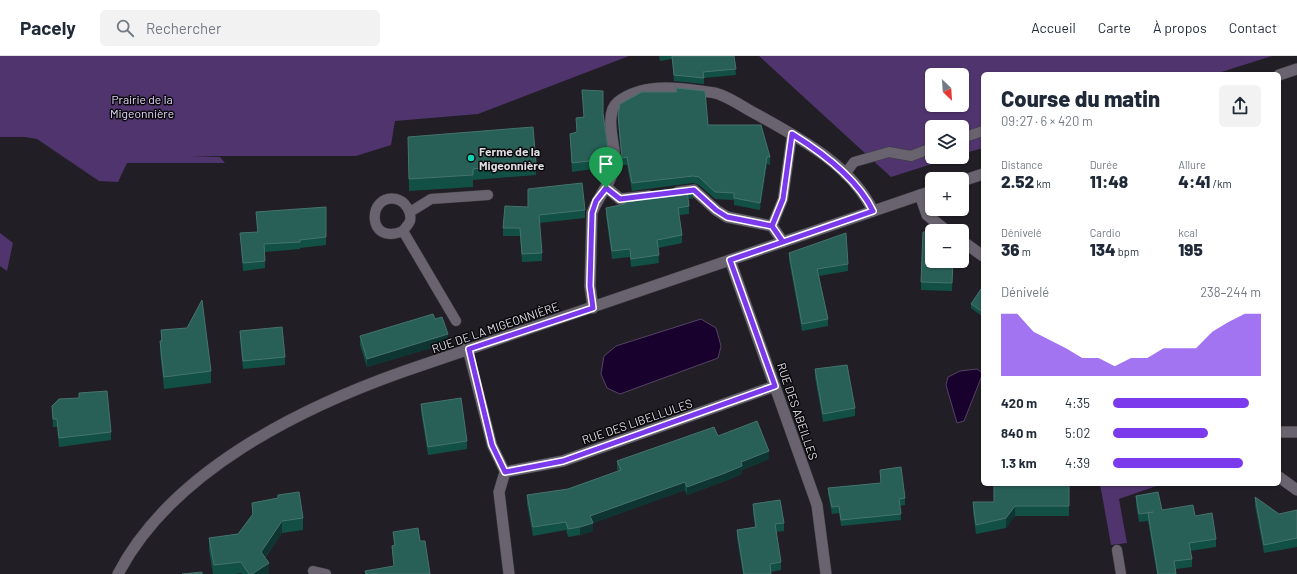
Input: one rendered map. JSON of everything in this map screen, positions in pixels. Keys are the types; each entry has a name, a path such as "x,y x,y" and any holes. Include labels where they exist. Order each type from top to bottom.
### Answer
{"street":[{"path":"1281,74 1297,69"},
{"path":"593,308 590,286 592,213 596,201 606,188 615,164 612,113 617,102 635,93 656,88 678,88 720,94 792,134 845,174 862,191 873,211"},
{"path":"969,179 981,175"},
{"path":"606,188 620,199 694,190 716,210 727,217 772,226 783,242"},
{"name":"RUE DE LA MIGEONNIÈRE","path":"118,574 130,551 157,518 179,496 216,467 262,436 307,411 357,388 467,346 593,308 925,193"},
{"path":"920,195 927,216 938,224"},
{"path":"969,246 981,255"},
{"name":"RUE DES ABEILLES","path":"730,260 817,505 826,574"},
{"name":"RUE DES LIBELLULES","path":"505,472 563,461 775,386"},
{"path":"1281,432 1297,432"},
{"path":"505,472 499,492 509,574"},
{"path":"1281,478 1297,490"}],"lane":[{"path":"969,136 981,132"},
{"path":"772,226 783,199 792,134"},
{"path":"845,174 854,162 889,152 911,156 925,151"},
{"path":"410,212 431,200 488,195"},
{"path":"392,199 404,203 410,212 410,220 403,231 396,234 388,234 380,230 376,224 374,216 377,206 382,202 392,199"},
{"path":"403,231 456,321"},
{"path":"467,346 492,445 505,472"},
{"path":"1117,550 1121,574"},
{"path":"313,571 326,574"}],"green space":[{"name":"Prairie de la Migeonnière","path":"0,56 629,56 478,114 395,121 391,145 356,156 189,156 220,157 225,163 127,163 118,182 99,181 37,139 25,137 0,137"},
{"path":"759,56 1272,56 1221,72 981,72 981,149 969,152 969,120 925,120 925,164 932,164 891,177"},
{"path":"0,233 13,243 7,271 0,266"},
{"path":"1100,486 1156,486 1119,499 1127,543 1111,545"}],"shaded area":[{"path":"701,319 716,328 721,346 718,358 620,394 607,388 601,374 604,356 616,346"},
{"path":"977,369 981,372 981,378 964,421 957,423 946,385 948,377 960,371"}],"building":[{"path":"672,56 734,56 736,69 703,72 704,78 674,75"},
{"path":"676,88 705,91 708,125 761,125 770,157 767,157 760,203 734,198 734,193 715,192 699,177 693,176 632,183 627,157 622,158 618,115 620,104 642,92 677,92"},
{"path":"582,90 603,91 603,113 608,149 607,159 572,163 570,134 577,132 576,118 584,117"},
{"name":"Ferme de la Migeonnière","path":"533,127 536,163 473,169 473,175 409,179 408,137"},
{"path":"582,183 585,210 539,215 542,253 522,254 520,228 503,228 505,206 528,207 528,189"},
{"path":"692,189 693,190 687,190 689,206 678,208 682,235 657,240 659,255 631,259 630,249 612,251 606,208 625,204 625,202 635,201 634,196"},
{"path":"326,207 326,237 300,240 300,242 264,244 265,261 243,263 240,233 258,232 256,212"},
{"path":"923,232 925,232 925,268 953,268 952,283 921,282"},
{"path":"846,233 848,264 817,269 828,319 802,324 789,253"},
{"path":"981,289 981,311 971,304"},
{"path":"202,300 211,371 164,377 160,341 162,341 161,330 187,328"},
{"path":"433,314 435,319 442,317 448,334 367,359 360,336"},
{"path":"282,327 285,357 243,361 240,331"},
{"path":"847,365 855,408 823,414 815,369"},
{"path":"107,391 111,432 59,438 57,419 53,419 52,406 59,399 79,398 79,393"},
{"path":"461,398 467,441 428,447 421,404"},
{"path":"757,421 769,451 741,462 742,466 687,487 685,482 590,516 593,523 580,527 568,529 566,522 533,527 527,495 568,489 621,470 617,461 714,427 718,436"},
{"path":"901,467 905,498 899,499 901,514 841,520 839,506 832,507 828,488 881,483 880,470"},
{"path":"994,486 1069,486 1069,506 1015,506 1006,518 976,525 973,502 994,502"},
{"path":"299,492 303,518 282,521 261,552 269,563 252,574 249,574 241,562 214,565 209,538 238,534 253,514 252,503 278,498 278,495"},
{"path":"1158,492 1162,510 1193,505 1195,516 1212,513 1216,539 1189,543 1192,559 1174,561 1176,574 1158,574 1148,513 1153,512 1139,514 1136,496"},
{"path":"1255,497 1279,514 1297,510 1297,538 1264,545"},
{"path":"780,500 784,523 775,524 781,562 770,564 771,574 744,574 737,530 756,527 753,504"},
{"path":"418,528 420,541 425,541 430,574 366,574 365,571 394,566 392,546 395,545 393,532"},
{"path":"202,572 202,574 182,574"}],"place":[{"name":"Ferme de la Migeonnière","path":"471,158"}],"route":[{"path":"606,188 596,201 592,213 590,297 593,308 469,349 492,445 505,472 563,461 775,386 730,260 783,242 772,226 783,199 792,134 853,181 862,191 873,211 783,242 775,232 772,226 727,217 716,210 694,190 620,199 606,188"}]}
